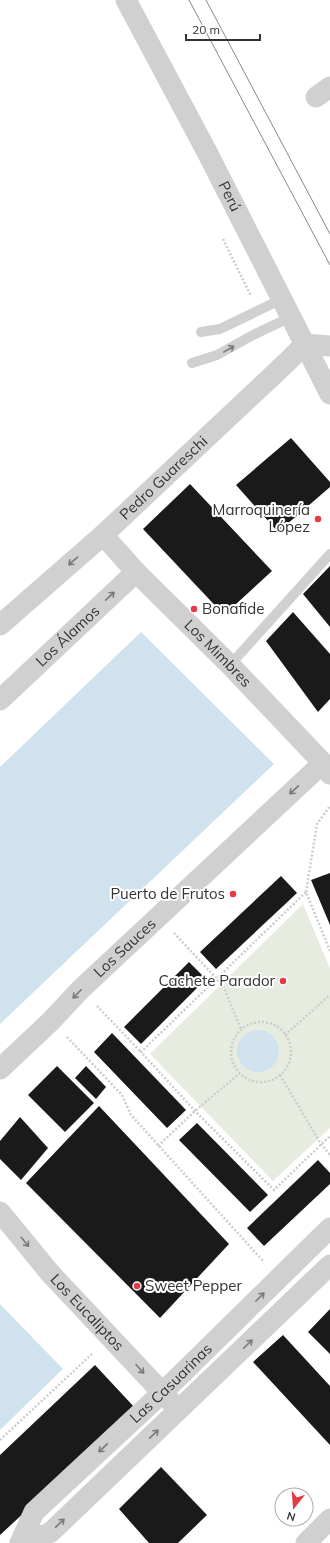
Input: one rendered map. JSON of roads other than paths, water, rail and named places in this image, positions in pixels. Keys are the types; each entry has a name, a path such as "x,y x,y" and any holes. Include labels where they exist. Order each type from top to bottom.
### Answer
{"street":[{"name":"Perú","path":"126,0 207,152 330,394"},
{"path":"305,344 330,346"},
{"name":"Pedro Guareschi","path":"0,625 103,536 305,344"},
{"name":"Los Mimbres","path":"103,536 136,572 230,665 326,769"},
{"name":"Los Álamos","path":"0,700 136,572"},
{"name":"Los Sauces","path":"0,1069 158,916 326,769"},
{"name":"Los Eucaliptos","path":"0,1212 50,1273 179,1410"},
{"name":"Las Casuarinas","path":"20,1543 34,1512 162,1393 330,1228"},
{"name":"Las Casuarinas","path":"27,1543 51,1532 330,1265"},
{"path":"306,1543 330,1519"}],"lane":[{"path":"201,332 220,329 282,299"},
{"path":"192,363 217,355 253,335 291,317"},
{"path":"230,665 330,554"}],"water":[{"path":"141,632 274,764 0,1024 0,767"},
{"path":"254,1030 262,1030 273,1036 279,1047 279,1055 273,1066 262,1072 254,1072 243,1066 237,1055 237,1047 243,1036"},
{"path":"0,1304 63,1369 0,1430"}],"tram line":[{"path":"189,0 330,265"},
{"path":"206,0 330,234"}],"place":[{"name":"Marroquinería López","path":"318,519"},
{"name":"Bonafide","path":"194,609"},
{"name":"Puerto de Frutos","path":"233,894"},
{"name":"Cachete Parador","path":"283,981"},
{"name":"Sweet Pepper","path":"137,1286"}]}
